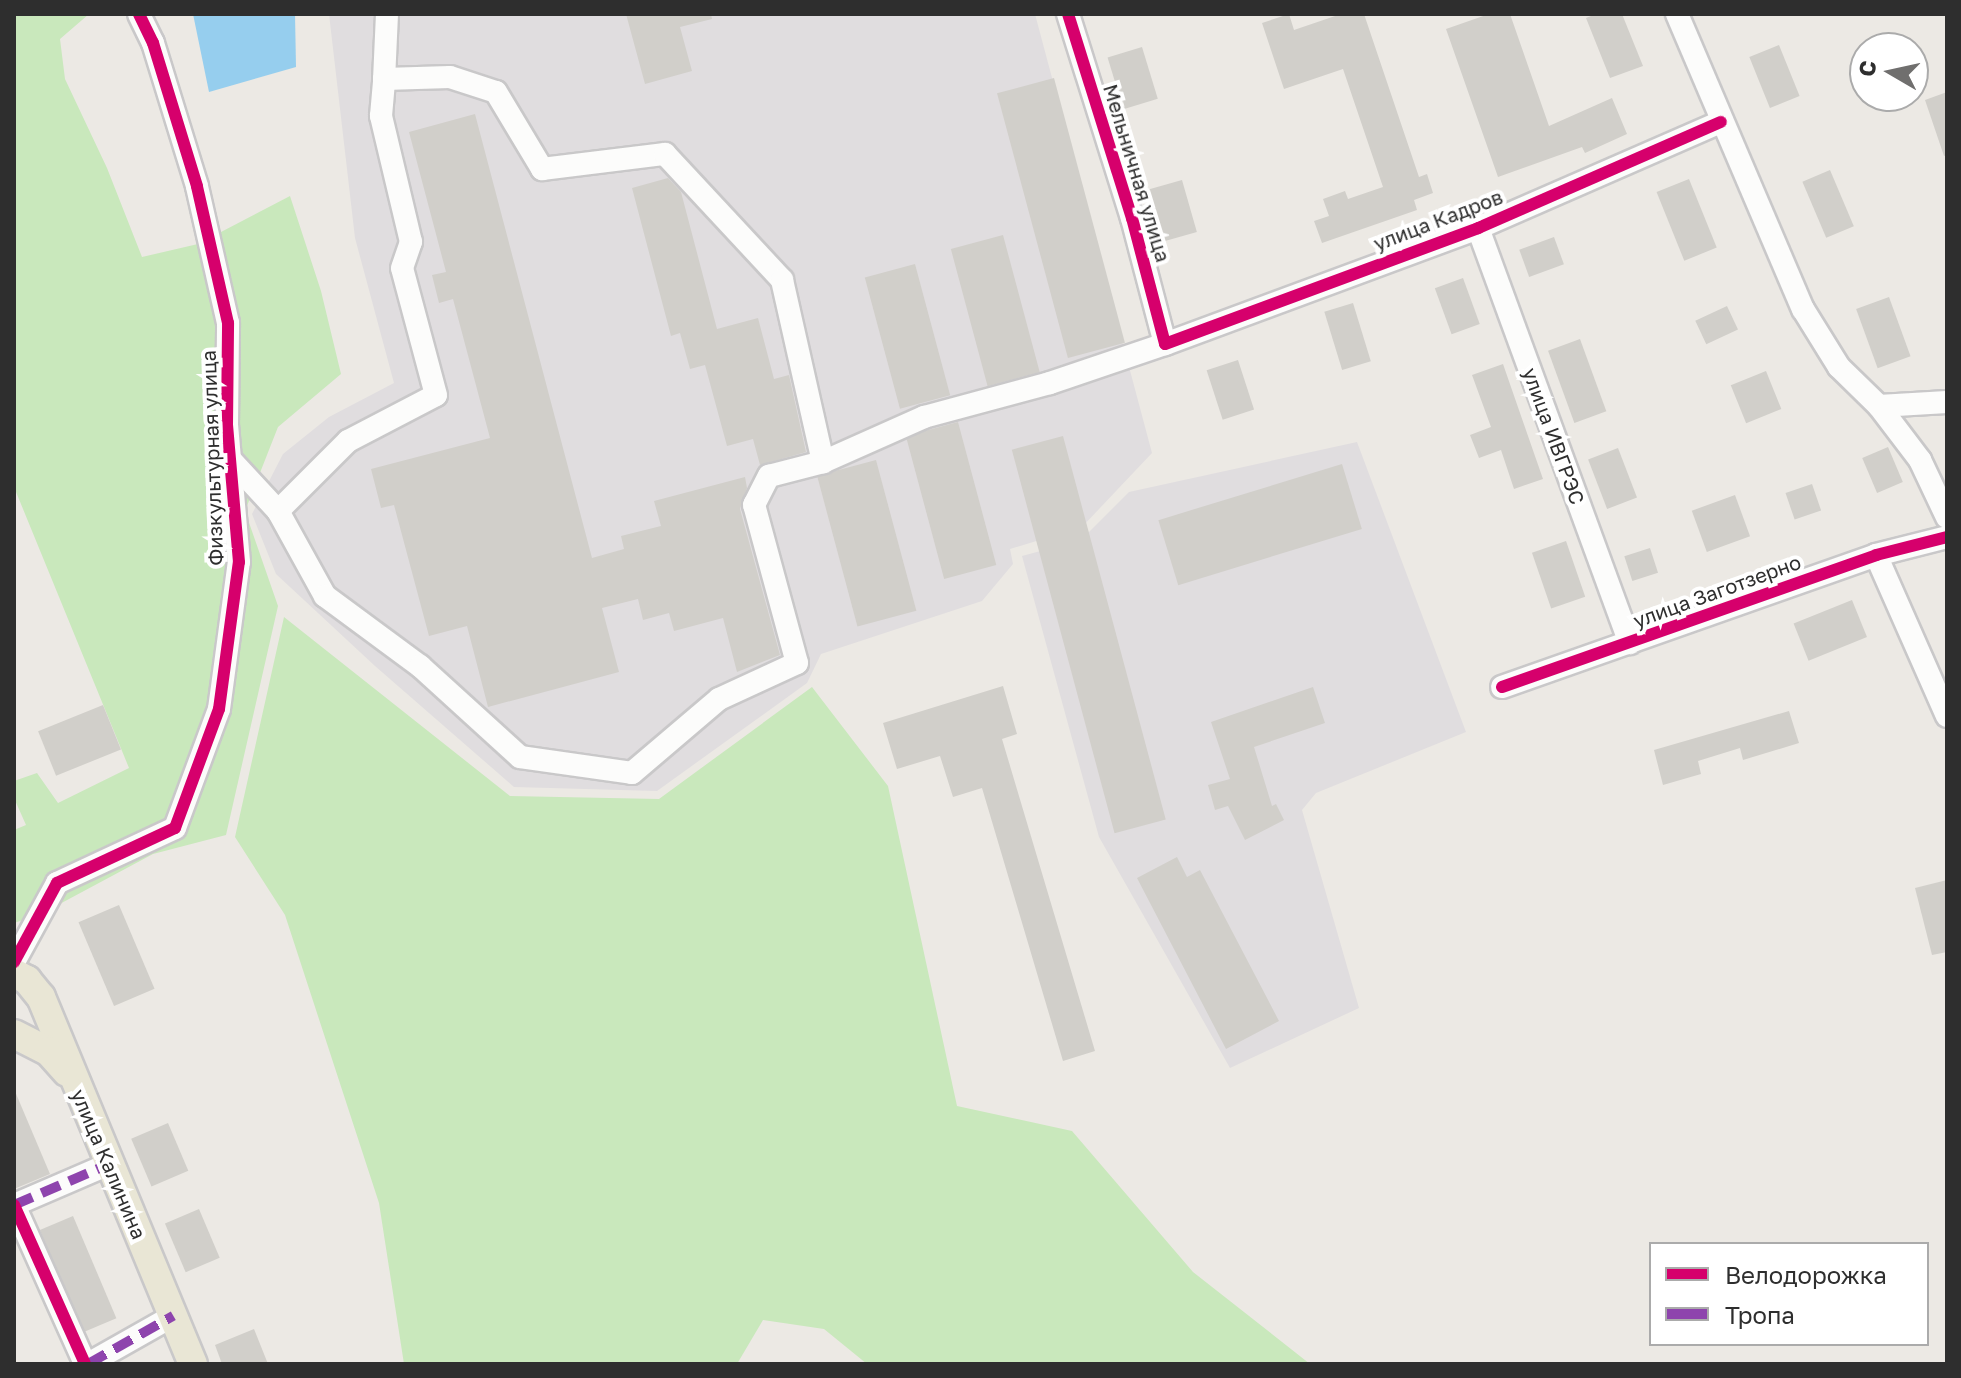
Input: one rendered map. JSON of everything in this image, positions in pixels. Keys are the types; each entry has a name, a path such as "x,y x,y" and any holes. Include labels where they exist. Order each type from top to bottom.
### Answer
{"main road":[{"name":"улица Калинина","path":"14,973 27,980 49,1015 193,1364"},
{"path":"20,1036 37,1036 44,1029 49,1015"},
{"path":"20,1036 48,1051 73,1079"}],"street":[{"name":"Физкультурная улица","path":"14,962 57,883 175,828 219,709 239,562 228,457 228,323 197,186 153,43 139,14"},
{"path":"228,457 278,511 348,441 436,395 402,268 411,242 381,116 387,14"},
{"name":"Мельничная улица","path":"1068,14 1132,218 1165,344"},
{"path":"1677,14 1803,309 1839,367 1879,406 1920,460 1947,517"},
{"path":"384,79 450,77 496,92 542,169 665,154 782,280 823,462"},
{"name":"улица Кадров","path":"278,511 325,596 420,666 520,757 632,773 719,699 797,663 754,505 769,476 823,462 924,417 1050,383 1165,344 1478,228 1721,122"},
{"name":"улица ИВГРЭС","path":"1478,228 1630,643"},
{"path":"1879,406 1947,402"},
{"name":"улица Заготзерно","path":"1502,687 1876,555 1947,537"},
{"path":"1876,555 1947,716"},
{"path":"109,1164 14,1205 86,1364 173,1316"}],"shaded area":[{"path":"329,14 1035,14 1152,453 1082,527 1010,549 1013,564 982,601 821,654 807,683 657,791 514,787 375,666 276,574 252,514 283,454 329,417 394,383 355,238"},
{"path":"1357,442 1466,732 1316,793 1302,810 1359,1008 1230,1068 1099,837 1022,556 1081,540 1129,492"}],"green space":[{"path":"14,14 89,14 60,39 65,79 107,168 142,257 198,244 290,196 321,291 341,374 278,427 245,511 278,606 226,835 153,854 41,914 14,923 14,830 26,825 14,798 14,781 37,773 58,803 129,768 14,487"},
{"path":"284,617 510,796 659,799 812,687 888,786 957,1106 1072,1131 1193,1272 1310,1364 867,1364 824,1329 763,1320 737,1364 404,1364 379,1203 285,915 235,837"}],"water":[{"path":"193,14 295,14 296,67 209,92"}],"building":[{"path":"626,14 711,14 712,19 680,27 692,71 645,84"},
{"path":"1289,14 1294,30 1341,14 1364,14 1419,177 1427,174 1433,193 1414,200 1417,210 1322,243 1314,221 1329,216 1323,199 1345,191 1348,199 1383,187 1343,69 1284,89 1262,23"},
{"path":"1489,14 1510,14 1549,126 1612,98 1627,134 1585,153 1582,147 1498,177 1446,29"},
{"path":"1596,14 1622,14 1643,66 1610,78 1586,18"},
{"path":"1779,45 1800,96 1770,108 1749,57"},
{"path":"1142,47 1158,99 1123,109 1108,58"},
{"path":"1054,78 1125,343 1068,358 997,93"},
{"path":"1947,92 1947,155 1944,156 1929,112 1929,99"},
{"path":"475,114 592,558 624,549 621,536 661,526 654,501 745,477 747,488 740,509 780,655 737,672 723,618 674,631 669,613 643,620 638,599 602,608 619,672 488,707 467,626 429,636 394,505 381,508 371,469 490,438 453,299 439,303 432,275 446,272 409,132"},
{"path":"1830,170 1854,226 1826,238 1802,182"},
{"path":"668,178 681,192 717,329 758,318 774,379 789,375 806,452 760,465 753,439 727,446 705,365 690,369 680,333 671,336 632,188"},
{"path":"1689,179 1717,248 1684,261 1657,192"},
{"path":"1182,180 1197,232 1164,241 1149,189"},
{"path":"1003,235 1040,372 988,386 951,249"},
{"path":"1554,237 1564,264 1529,277 1519,250"},
{"path":"915,264 950,395 900,409 865,277"},
{"path":"1463,278 1480,324 1452,334 1435,288"},
{"path":"1889,297 1911,356 1878,368 1856,309"},
{"path":"1353,303 1371,361 1342,370 1324,312"},
{"path":"1727,306 1738,330 1706,344 1695,321"},
{"path":"1580,339 1606,411 1574,423 1548,351"},
{"path":"1238,360 1254,409 1223,420 1207,370"},
{"path":"1503,364 1543,479 1514,489 1501,450 1479,458 1470,435 1491,427 1472,375"},
{"path":"1766,371 1781,409 1746,423 1731,385"},
{"path":"958,422 996,565 944,579 906,436"},
{"path":"1063,436 1166,819 1115,833 1012,450"},
{"path":"1888,447 1903,482 1877,493 1862,458"},
{"path":"1618,448 1637,497 1607,509 1588,459"},
{"path":"876,460 916,611 857,626 817,476"},
{"path":"1342,464 1362,529 1178,585 1158,520"},
{"path":"1812,484 1821,510 1795,520 1786,493"},
{"path":"1735,495 1750,536 1707,552 1692,511"},
{"path":"1566,541 1585,597 1551,609 1532,553"},
{"path":"1650,548 1658,573 1632,581 1624,556"},
{"path":"1852,600 1867,637 1809,661 1794,624"},
{"path":"1003,686 1017,734 1002,739 1095,1051 1063,1061 982,788 953,797 940,756 897,769 883,723"},
{"path":"1313,687 1325,723 1254,747 1272,806 1276,804 1284,820 1245,840 1228,806 1215,810 1208,785 1230,779 1211,722"},
{"path":"103,705 121,750 56,776 38,731"},
{"path":"1789,711 1799,743 1743,760 1740,748 1698,761 1701,774 1663,785 1654,750"},
{"path":"1177,857 1187,877 1200,870 1279,1021 1226,1049 1137,878"},
{"path":"1947,880 1947,952 1932,955 1915,888"},
{"path":"119,905 155,989 114,1006 78,922"},
{"path":"14,1089 50,1174 14,1189"},
{"path":"168,1123 188,1171 151,1186 131,1139"},
{"path":"199,1209 220,1258 186,1272 165,1223"},
{"path":"73,1216 116,1318 83,1332 40,1230"},
{"path":"254,1329 268,1364 222,1364 215,1345"}],"marked path":[{"path":"14,1205 109,1164"},
{"path":"88,1364 173,1316"}],"cycle path":[{"path":"14,962 57,883 175,828 219,709 239,562 227,425 228,323 197,186 153,43 139,14"},
{"path":"1068,14 1132,218 1165,344 1478,228 1721,122"},
{"path":"1502,687 1876,555 1947,537"},
{"path":"14,1205 85,1364"}]}
